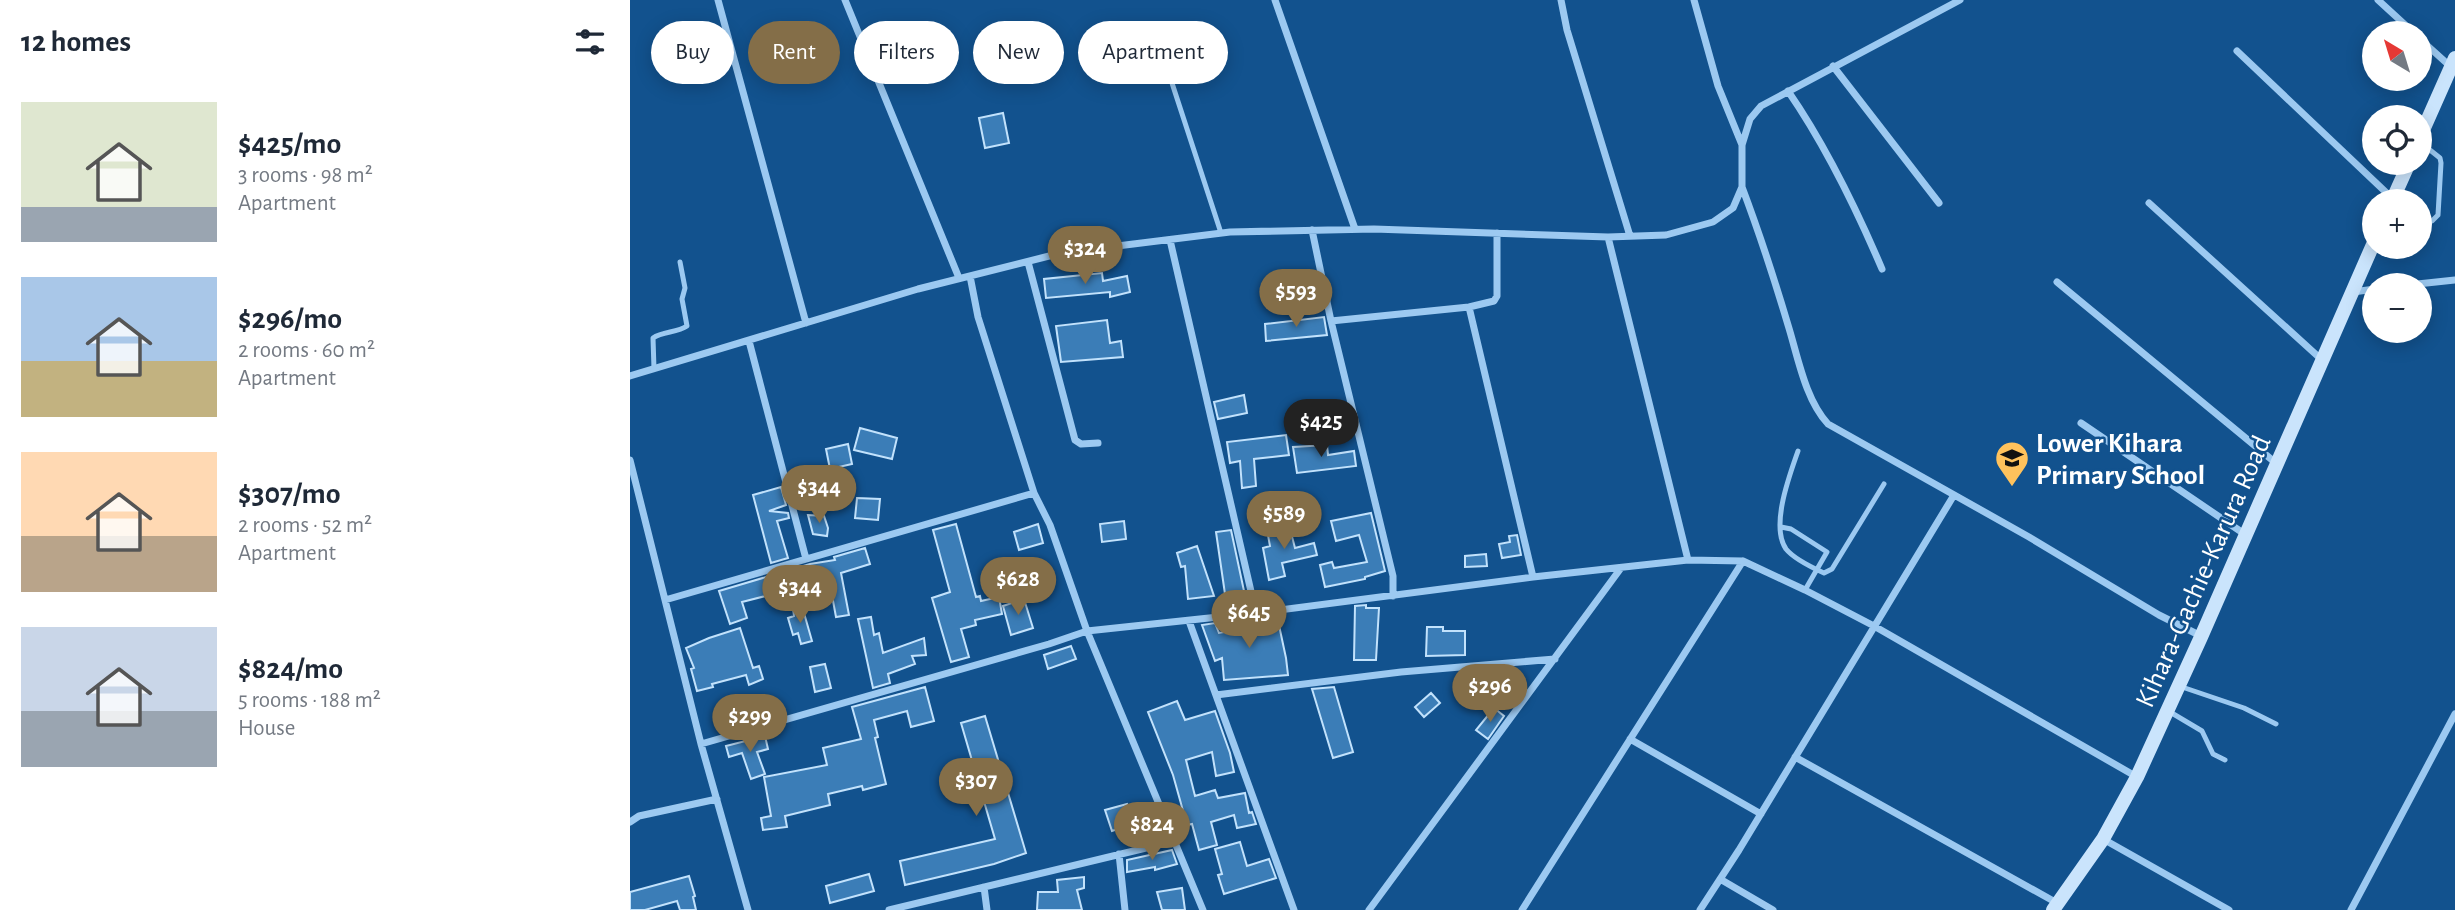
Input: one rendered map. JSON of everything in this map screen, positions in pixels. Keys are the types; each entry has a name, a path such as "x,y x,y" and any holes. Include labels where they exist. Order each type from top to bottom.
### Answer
{"street":[{"path":"718,0 806,323"},
{"path":"845,0 959,278"},
{"path":"1275,0 1355,229"},
{"path":"1561,0 1567,30 1630,236"},
{"path":"1694,0 1718,86 1742,145"},
{"path":"1960,0 1944,4 1761,106 1750,119 1742,145 1742,187 1762,240 1806,383 1821,416 1840,433 2202,637"},
{"path":"2378,0 2401,21"},
{"path":"2432,48 2453,63 2432,111"},
{"path":"2238,51 2382,189"},
{"path":"1833,66 1939,203"},
{"path":"1788,91 1820,141 1864,227 1882,269"},
{"path":"630,376 959,278 1061,253 1222,233 1312,230 1608,237 1666,235 1713,222 1733,208 1742,187"},
{"path":"2150,203 2322,360"},
{"path":"1312,230 1331,321 1393,576 1393,596"},
{"path":"1331,321 1469,307 1494,301 1497,296 1497,233"},
{"path":"1608,237 1688,561"},
{"path":"1170,240 1256,613"},
{"name":"Kihara-Gachie-Karura Road","path":"2055,907 2103,839 2137,776 2202,637 2367,259"},
{"path":"1028,262 1075,440 1081,444 1098,443"},
{"path":"970,276 978,317 1034,493 1050,525 1087,631 1203,910"},
{"path":"2432,282 2455,279"},
{"path":"2057,282 2277,464"},
{"path":"2352,292 2362,291"},
{"path":"1469,307 1533,577"},
{"path":"750,341 806,559"},
{"path":"2081,423 2246,535"},
{"path":"630,460 701,744 748,910"},
{"path":"665,600 1034,493"},
{"path":"1700,910 1954,495"},
{"path":"701,744 1087,631 1256,613 1533,577 1688,561 1743,561 1874,626 2137,776"},
{"path":"1522,910 1743,561"},
{"path":"1369,910 1621,568"},
{"path":"1189,621 1294,910"},
{"path":"1216,695 1401,672 1555,659"},
{"path":"2351,910 2455,714"},
{"path":"1630,739 1761,814"},
{"path":"1795,757 2055,907"},
{"path":"630,822 639,816 717,799"},
{"path":"2103,839 2229,910"},
{"path":"889,910 1175,841"},
{"path":"1119,854 1125,910"},
{"path":"1720,879 1773,910"},
{"path":"984,887 987,910"}],"lane":[{"path":"1173,84 1222,233"},
{"path":"2432,150 2441,163 2438,215 2432,221"},
{"path":"654,369 653,338 660,333 687,326 682,299 685,288 680,262"},
{"path":"1798,451 1783,499 1782,540 1786,548 1824,573 1832,569 1884,484"},
{"path":"1782,527 1825,550 1827,555 1805,590"},
{"path":"2179,685 2244,708 2276,724"},
{"path":"2168,711 2202,731 2213,754 2225,760"}],"building":[{"path":"1003,113 1009,143 985,148 979,118"},
{"path":"1102,273 1103,281 1127,276 1130,292 1110,297 1110,292 1046,298 1044,279"},
{"path":"1324,317 1327,335 1266,341 1265,324"},
{"path":"1107,320 1110,343 1121,341 1123,357 1061,362 1056,326"},
{"path":"1244,395 1247,413 1218,419 1214,402"},
{"path":"860,428 897,438 892,459 854,450"},
{"path":"1286,435 1289,455 1254,459 1256,486 1242,488 1240,461 1230,463 1227,442"},
{"path":"848,444 852,464 830,469 826,449"},
{"path":"1327,445 1328,455 1354,451 1356,466 1297,473 1293,447"},
{"path":"811,478 816,494 797,501 793,484"},
{"path":"781,487 786,505 769,511 788,513 789,518 777,521 788,558 771,563 753,495"},
{"path":"857,498 880,499 878,520 855,518"},
{"path":"1371,513 1385,571 1365,579 1325,587 1320,565 1332,562 1334,568 1367,562 1359,535 1336,541 1331,521"},
{"path":"808,515 824,516 828,528 827,536 813,534"},
{"path":"1124,521 1126,539 1102,542 1100,524"},
{"path":"956,524 976,597 980,596 981,601 999,597 1002,614 975,620 976,625 961,629 969,657 951,662 932,598 950,592 933,530"},
{"path":"1038,524 1043,543 1019,550 1014,532"},
{"path":"1289,525 1295,548 1314,543 1317,555 1282,563 1285,576 1269,580 1263,548 1270,546 1267,530"},
{"path":"1231,530 1244,591 1225,594 1216,532"},
{"path":"1517,535 1521,555 1502,558 1499,544 1510,542 1509,536"},
{"path":"1197,546 1214,596 1188,599 1185,566 1181,567 1177,553"},
{"path":"865,548 870,564 841,573 849,615 836,617 829,579 796,585 797,588 742,602 747,618 730,624 719,591 810,564 835,560 834,557"},
{"path":"1486,554 1487,566 1465,567 1465,556"},
{"path":"1024,599 1033,628 1011,635 1003,606"},
{"path":"1366,605 1366,608 1379,608 1376,660 1354,660 1355,606"},
{"path":"802,606 812,641 801,644 798,633 793,635 788,618 794,616 793,609"},
{"path":"1277,616 1288,675 1224,680 1222,658 1215,661 1202,625 1215,623 1219,633 1260,626 1259,619"},
{"path":"871,617 874,635 879,633 883,653 924,638 926,655 912,656 915,664 888,674 890,683 873,688 858,619"},
{"path":"1427,627 1443,627 1443,631 1465,631 1465,655 1426,656"},
{"path":"740,628 753,668 759,666 763,679 749,685 746,675 697,691 691,669 694,668 686,648"},
{"path":"1071,646 1076,659 1048,669 1044,655"},
{"path":"825,664 831,688 815,692 810,667"},
{"path":"925,687 934,721 911,727 907,711 874,720 878,737 875,738 886,784 863,790 862,786 828,794 830,805 785,816 787,827 763,830 761,818 771,816 764,777 827,765 823,748 861,739 852,707"},
{"path":"1334,687 1353,752 1333,758 1312,689"},
{"path":"1431,693 1440,703 1424,717 1415,707"},
{"path":"1177,701 1185,720 1215,711 1234,772 1216,776 1212,752 1186,760 1195,796 1215,790 1218,798 1245,793 1249,813 1252,812 1256,824 1237,828 1234,815 1211,822 1217,845 1199,850 1192,824 1187,825 1173,775 1148,712"},
{"path":"1494,708 1504,716 1488,739 1476,730"},
{"path":"985,716 1026,853 994,864 905,885 900,861 995,839 961,723"},
{"path":"765,736 768,749 757,752 765,774 751,779 742,753 729,757 726,746"},
{"path":"1127,804 1133,824 1112,831 1105,810"},
{"path":"1240,842 1247,866 1269,859 1276,878 1224,894 1218,875 1222,874 1215,849"},
{"path":"1172,850 1177,864 1155,870 1155,867 1127,872 1127,860"},
{"path":"869,874 874,891 830,903 826,886"},
{"path":"689,876 696,910 680,910 677,901 645,910 630,910 630,892"},
{"path":"1084,877 1084,888 1077,890 1082,910 1037,910 1038,892 1058,892 1057,880"},
{"path":"1182,888 1185,910 1162,910 1157,892"}],"place":[{"name":"Lower Kihara Primary School","path":"2012,488"}]}
